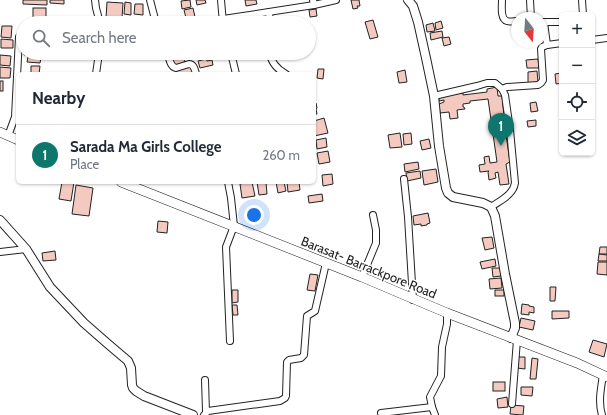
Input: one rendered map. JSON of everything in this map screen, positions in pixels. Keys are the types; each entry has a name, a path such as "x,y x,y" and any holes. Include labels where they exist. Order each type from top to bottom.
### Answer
{"main road":[{"path":"4,134 16,139"},
{"name":"Barasat- Barrackpore Road","path":"126,184 326,263 413,300 576,363 605,376"}],"street":[{"path":"96,0 98,16"},
{"path":"150,0 154,16"},
{"path":"221,0 223,16"},
{"path":"249,16 313,2 336,0"},
{"path":"408,0 413,6 418,22 434,96 443,172 448,193 453,197 483,203 491,207 496,216 505,274 515,323 512,404"},
{"path":"502,0 503,19 511,21"},
{"path":"530,0 531,12"},
{"path":"582,0 583,12"},
{"path":"269,12 269,16"},
{"path":"547,22 559,22"},
{"path":"595,40 607,38"},
{"path":"547,45 559,43"},
{"path":"502,90 507,87 541,83 543,80 542,48"},
{"path":"17,72 18,60"},
{"path":"96,72 98,60"},
{"path":"170,60 173,68 192,64 195,72"},
{"path":"233,60 236,72"},
{"path":"271,60 275,66 283,72"},
{"path":"434,96 487,83 495,83 505,95 516,183 512,192 491,207"},
{"path":"4,134 15,117 16,97"},
{"path":"404,179 413,300"},
{"path":"228,184 232,198 234,226 226,247 230,341"},
{"path":"362,278 376,244 376,230 373,215"},
{"path":"0,220 26,249 50,286 84,323 128,361 131,368 133,388 144,396 193,415"},
{"path":"0,252 26,249"},
{"path":"205,414 208,411 280,401 285,398 287,362 288,360 301,358 304,356 307,316 315,311 326,263"},
{"path":"435,415 430,397 441,376 442,347 447,324 447,313"},
{"path":"602,415 600,410 600,397 605,376"},
{"path":"205,380 205,414"},
{"path":"381,413 432,407"}],"building":[{"path":"23,0 47,0 47,5 23,4"},
{"path":"50,0 64,0 64,4 50,3"},
{"path":"190,0 191,7 182,9 181,1"},
{"path":"196,0 205,0 206,3 197,5"},
{"path":"245,0 256,0 257,4 246,6"},
{"path":"351,0 359,0 360,6 353,9"},
{"path":"107,2 123,3 122,16 106,16"},
{"path":"125,2 131,3 131,15 124,14"},
{"path":"135,4 143,4 143,15 134,14"},
{"path":"33,8 46,8 46,16 33,16"},
{"path":"193,8 195,16 186,16 184,10"},
{"path":"316,9 317,16 310,16 309,10"},
{"path":"373,20 378,37 370,39 365,22"},
{"path":"441,21 443,28 436,30 435,23"},
{"path":"433,23 435,31 427,32 426,25"},
{"path":"2,26 12,26 11,38 1,37"},
{"path":"442,31 443,37 431,40 430,33"},
{"path":"449,37 451,44 444,46 442,38"},
{"path":"1,39 13,40 13,48 1,48"},
{"path":"0,55 11,56 10,66 0,65"},
{"path":"538,59 539,68 527,68 526,60"},
{"path":"27,60 41,60 40,63 27,62"},
{"path":"172,60 184,60 185,64 173,66"},
{"path":"212,60 213,65 200,68 198,61"},
{"path":"31,66 40,66 39,72 31,72"},
{"path":"191,66 193,72 176,72 175,70"},
{"path":"0,67 11,68 10,78 0,78"},
{"path":"318,69 324,69 323,79 317,78"},
{"path":"405,70 407,82 399,83 397,72"},
{"path":"537,71 538,82 528,83 528,72"},
{"path":"559,73 559,84 556,84 555,74"},
{"path":"0,81 3,81 3,91 0,91"},
{"path":"497,87 498,96 502,96 505,127 508,126 509,134 506,135 510,162 506,164 509,184 500,185 498,172 495,173 496,178 489,180 489,171 480,172 479,165 485,164 484,157 489,156 490,163 497,162 488,99 470,101 470,103 463,104 465,109 457,110 458,118 450,119 449,112 440,113 439,104 444,102 444,100 439,101 439,96 487,92 487,89"},
{"path":"536,102 538,111 531,112 530,103"},
{"path":"324,118 328,133 316,136 316,120"},
{"path":"536,120 536,126 528,127 527,121"},
{"path":"400,133 402,147 390,148 388,135"},
{"path":"411,133 412,144 404,145 403,134"},
{"path":"326,138 327,147 317,149 316,140"},
{"path":"429,139 431,148 422,150 420,141"},
{"path":"328,151 330,162 319,164 317,153"},
{"path":"418,162 419,169 405,172 404,164"},
{"path":"436,169 438,182 424,185 422,171"},
{"path":"420,171 421,178 407,181 406,173"},
{"path":"332,174 333,184 323,186 322,175"},
{"path":"62,184 74,184 71,201 59,199"},
{"path":"240,184 252,184 255,196 242,198"},
{"path":"257,184 266,184 267,194 259,195"},
{"path":"276,184 284,184 286,191 278,193"},
{"path":"287,184 299,184 300,190 288,192"},
{"path":"76,185 93,188 89,216 72,214"},
{"path":"322,194 323,201 309,203 308,196"},
{"path":"428,213 430,223 421,226 421,224 414,225 413,216"},
{"path":"158,221 168,222 167,233 157,232"},
{"path":"492,237 494,248 485,250 482,238"},
{"path":"600,247 607,247 607,254 599,254"},
{"path":"55,251 56,260 43,261 42,253"},
{"path":"599,254 607,255 607,261 598,261"},
{"path":"495,259 496,266 482,269 480,262"},
{"path":"598,262 607,262 607,275 597,274"},
{"path":"492,268 500,268 501,276 493,277"},
{"path":"310,274 318,275 315,291 307,290"},
{"path":"501,278 502,288 490,289 489,279"},
{"path":"550,287 556,287 555,301 550,301"},
{"path":"232,290 238,290 238,302 232,303"},
{"path":"495,290 504,290 504,296 495,296"},
{"path":"522,304 534,307 534,313 529,312 529,315 521,314"},
{"path":"232,305 237,305 238,315 233,315"},
{"path":"552,311 569,311 569,318 552,319"},
{"path":"521,318 535,321 533,330 519,327"},
{"path":"593,340 607,344 604,357 589,352"},
{"path":"517,357 525,357 525,369 517,368"},
{"path":"532,358 538,359 536,379 530,379"},
{"path":"493,382 505,382 505,391 493,391"},
{"path":"521,387 533,387 532,396 521,395"},
{"path":"507,397 508,407 498,408 497,399"},
{"path":"511,405 524,406 523,415 510,414"}],"place":[{"name":"Sarada Ma Girls College","path":"501,146"}]}
